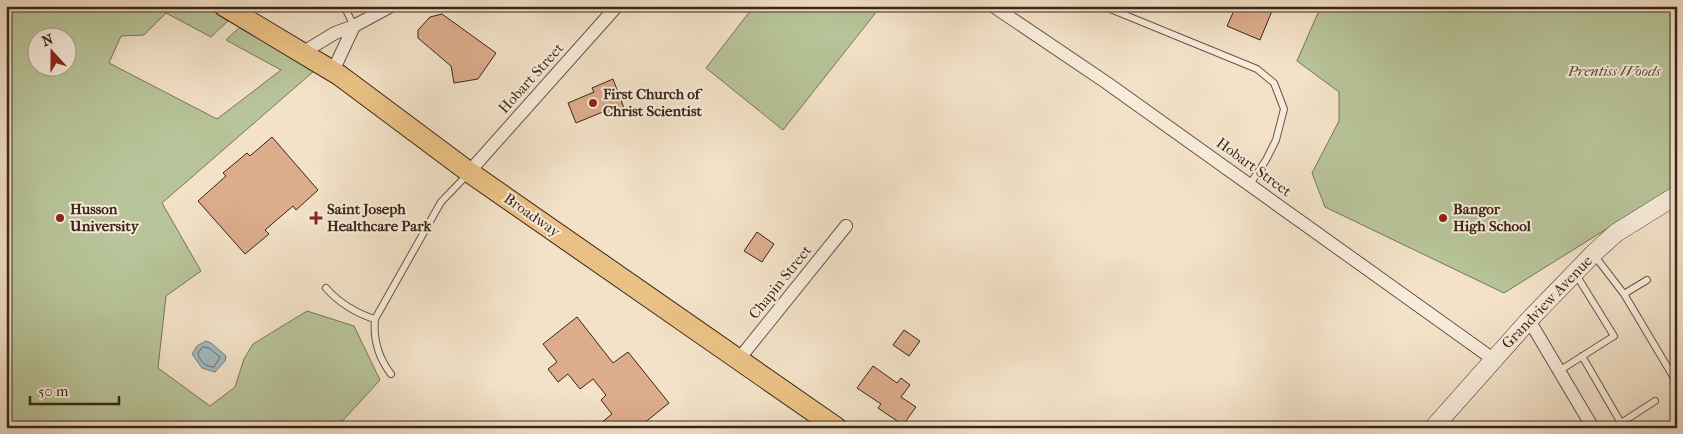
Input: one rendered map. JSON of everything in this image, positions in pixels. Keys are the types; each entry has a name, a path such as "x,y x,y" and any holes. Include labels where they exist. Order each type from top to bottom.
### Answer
{"main road":[{"name":"Broadway","path":"224,6 333,71 469,172 837,428"}],"street":[{"path":"302,52 335,33 354,26 379,9 392,6"},
{"name":"Hobart Street","path":"469,172 617,6"},
{"name":"Hobart Street","path":"994,6 1107,82 1493,358"},
{"path":"333,71 354,26"},
{"name":"Grandview Avenue","path":"1433,428 1493,358 1593,254 1616,233 1677,195"},
{"name":"Chapin Street","path":"739,359 846,226"},
{"path":"1529,320 1594,428"}],"lane":[{"path":"344,6 354,26"},
{"path":"1103,6 1257,69 1274,83 1284,109 1276,140 1266,160 1250,184"},
{"path":"391,374 378,353 373,334 375,319 441,202 469,172"},
{"path":"1593,254 1624,294 1677,383"},
{"path":"1559,371 1614,336 1575,272"},
{"path":"1624,294 1647,280"},
{"path":"326,288 334,298 366,317 375,319"},
{"path":"1582,356 1621,423"},
{"path":"1613,428 1655,401"}],"green space":[{"path":"6,6 207,6 228,21 211,37 166,13 144,35 121,36 109,63 217,119 281,70 226,40 241,26 314,71 162,203 201,271 166,296 158,368 210,406 235,387 244,359 253,344 307,311 354,326 380,380 336,428 6,428"},
{"path":"754,6 881,6 783,130 706,68"},
{"name":"Prentiss Woods","path":"1321,6 1677,6 1677,185 1504,293 1325,207 1312,173 1339,121 1339,92 1297,61"}],"water":[{"path":"206,341 226,356 225,361 215,372 202,368 192,354 197,346"}],"building":[{"path":"1236,6 1274,6 1260,40 1227,26"},
{"path":"442,14 496,53 478,79 454,83 451,66 418,38 418,30 430,17"},
{"path":"613,79 624,108 608,114 605,111 576,123 568,103 594,92 592,88"},
{"path":"272,137 318,190 296,210 293,206 265,230 269,234 245,254 198,201 226,176 223,173 247,153 250,156"},
{"path":"757,232 774,244 762,262 744,251"},
{"path":"577,317 613,363 628,352 669,403 638,428 595,428 612,414 601,400 606,395 593,379 580,389 568,374 558,382 548,369 557,362 543,344"},
{"path":"904,330 920,341 909,356 893,345"},
{"path":"873,366 897,383 901,378 910,385 901,397 916,407 903,425 878,408 881,404 857,388"}],"place":[{"name":"First Church of Christ Scientist","path":"593,103"},
{"name":"Husson University","path":"60,218"},
{"name":"Saint Joseph Healthcare Park","path":"316,218"},
{"name":"Bangor High School","path":"1443,218"}]}
